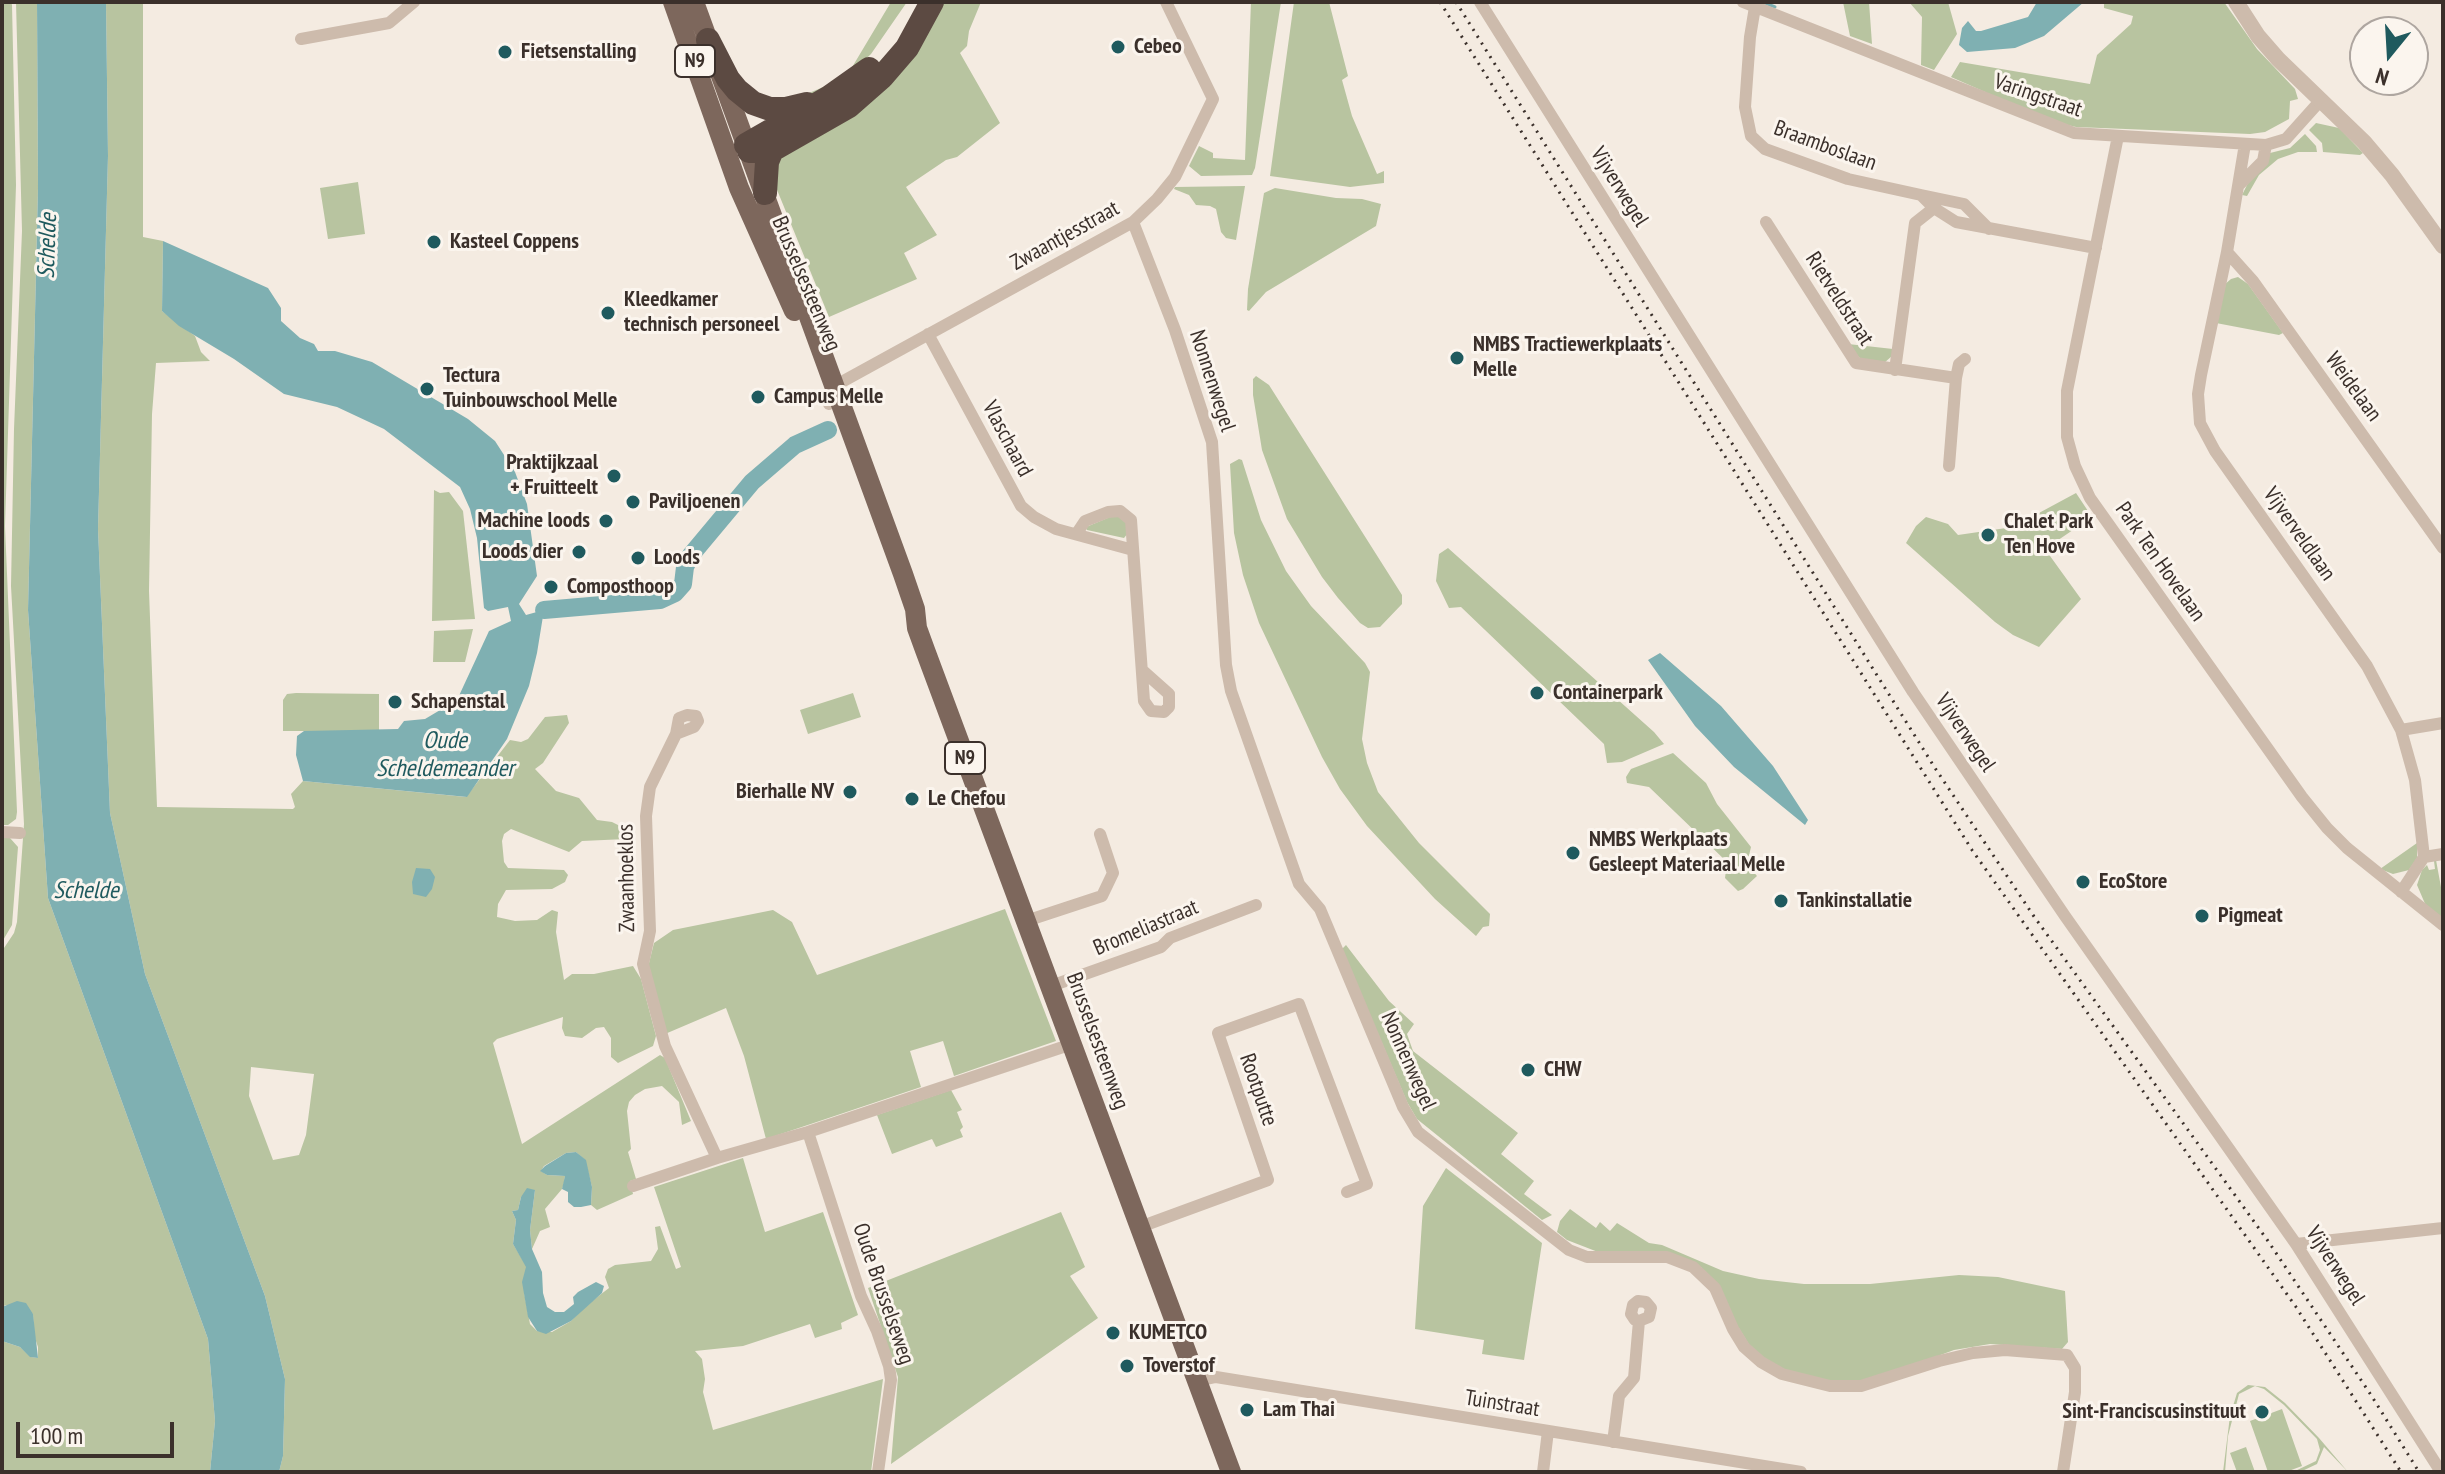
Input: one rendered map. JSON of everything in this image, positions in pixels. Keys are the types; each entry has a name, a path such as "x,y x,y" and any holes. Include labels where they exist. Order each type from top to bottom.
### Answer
{"highway":[{"path":"753,149 868,70 884,53 917,2"},
{"path":"753,149 849,106 882,77 907,48 932,2"},
{"path":"708,40 728,79 753,103 770,109 786,109 828,98"},
{"path":"753,149 767,162 765,193"}],"main road":[{"name":"Brusselsesteenweg","path":"673,2 739,188 828,388 912,598 917,628 1231,1472"},
{"name":"N9","path":"694,2 753,149"},
{"path":"717,121 731,141 753,149 739,188"},
{"name":"Brusselsesteenweg","path":"765,193 828,388"}],"street":[{"path":"301,39 389,23 414,2"},
{"name":"Zwaantjesstraat","path":"828,388 1133,222 1175,177 1213,99 1166,2"},
{"name":"Vijverwegel","path":"1480,2 1913,692 2065,916 2296,1244 2441,1472"},
{"path":"2236,2 2258,36 2364,142 2392,175 2443,246"},
{"name":"Varingstraat","path":"1749,4 2057,129 2074,133 2266,145"},
{"name":"Braamboslaan","path":"1749,4 1745,107 1751,136 1765,149 1839,176 1964,204 1989,229"},
{"path":"2266,145 2280,142 2292,134 2320,101"},
{"name":"Park Ten Hovelaan","path":"2118,136 2067,391 2067,437 2083,486 2302,797 2347,848 2443,925"},
{"name":"Vijverveldlaan","path":"2245,144 2227,252 2201,375 2198,394 2200,423 2215,451 2367,666 2401,730 2415,780 2424,857"},
{"name":"Vijverveldlaan","path":"2239,185 2263,161 2266,145"},
{"path":"1921,195 1956,222 2096,248"},
{"name":"Rietveldstraat","path":"1895,370 1915,223 1934,208"},
{"name":"Nonnenwegel","path":"1133,222 1175,330 1212,442 1226,665 1231,691 1299,884 1320,909 1403,1107 1418,1132 1569,1250 1587,1257 1667,1257 1693,1267 1715,1288 1744,1347 1782,1374 1830,1386 1861,1386 1973,1353 2005,1350 2067,1355 2075,1368 2075,1392 2063,1472"},
{"name":"Rietveldstraat","path":"1766,222 1856,363 1956,378"},
{"name":"Weidelaan","path":"2227,252 2253,281 2443,548"},
{"name":"Vlaschaard","path":"928,334 1021,506 1056,529 1133,550"},
{"path":"1949,466 1956,378 1959,364 1965,359"},
{"path":"1077,533 1085,521 1108,512 1120,511 1131,520 1142,670"},
{"path":"2401,730 2443,723"},
{"name":"Zwaanhoeklos","path":"676,734 650,787 646,816 650,931 643,964 665,1046 717,1158"},
{"path":"2,832 20,833"},
{"path":"1026,921 1102,896 1113,873 1100,834"},
{"path":"2401,892 2424,857 2443,854"},
{"name":"Bromeliastraat","path":"1051,986 1161,947 1170,938 1256,905"},
{"name":"Rootputte","path":"1140,1227 1268,1180 1218,1033 1299,1004 1367,1184 1347,1192"},
{"path":"633,1186 808,1132 1072,1044"},
{"name":"Oude Brusselseweg","path":"808,1132 861,1296 889,1366 891,1380 878,1472"},
{"path":"2296,1244 2443,1228"},
{"path":"1613,1442 1619,1396 1634,1378 1639,1321"},
{"name":"Tuinstraat","path":"1197,1381 1216,1377 1801,1472"},
{"path":"1543,1472 1548,1431"}],"green space":[{"path":"2,2 11,2 12,5 16,185 5,526 17,812 16,819 8,825 2,825"},
{"path":"16,2 37,2 38,188 28,610 48,898 208,1339 215,1421 210,1472 2,1472 2,1341 38,1358 33,1314 6,1305 2,1307 2,951 17,922 24,824 11,586 22,231"},
{"path":"106,2 143,2 143,237 163,241 162,311 195,336 201,352 210,361 156,363 152,414 149,591 157,807 293,809 291,794 303,781 466,797 510,740 521,742 528,739 545,717 567,715 569,723 543,763 535,769 556,791 579,798 597,820 612,822 628,830 629,835 626,839 582,841 569,852 511,829 504,834 502,841 504,862 508,868 564,870 568,875 565,882 552,889 506,890 498,904 497,917 515,921 537,920 552,910 558,912 556,932 564,980 572,974 594,974 633,966 641,979 656,1036 653,1046 618,1063 611,1057 611,1038 604,1027 596,1028 582,1038 565,1036 563,1017 497,1039 493,1043 522,1144 660,1055 665,1058 691,1121 682,1125 679,1102 662,1086 645,1089 635,1095 627,1111 631,1149 628,1152 636,1179 630,1181 633,1194 597,1210 591,1205 592,1187 585,1160 576,1152 566,1153 544,1166 541,1171 547,1175 565,1176 564,1183 545,1209 550,1227 540,1231 532,1249 530,1230 535,1190 521,1197 518,1210 512,1211 516,1220 513,1244 527,1267 524,1292 530,1324 537,1331 552,1332 571,1321 609,1288 605,1277 608,1269 615,1265 651,1261 658,1249 655,1227 660,1226 676,1269 681,1267 654,1187 743,1158 765,1232 823,1212 858,1315 841,1323 842,1329 815,1338 810,1324 743,1346 695,1351 702,1359 703,1392 713,1430 883,1379 871,1472 279,1472 283,1456 285,1379 265,1296 145,974 110,813 98,529 108,156","holes":["251,1067 314,1074 306,1135 299,1155 273,1160 249,1096"]},
{"path":"891,2 907,2 871,54 848,76 825,90 782,105 770,98 793,98 809,93 828,85 851,69"},
{"path":"941,2 981,2 969,31 967,46 960,53 1000,123 957,157 946,160 906,187 937,235 904,253 917,279 829,317 773,180 779,159"},
{"path":"1251,2 1281,2 1255,168 1252,175 1201,176 1189,166 1199,146 1213,153 1213,158 1245,160"},
{"path":"1294,2 1329,2 1348,76 1342,80 1352,116 1377,174 1384,171 1384,183 1350,187 1270,176"},
{"path":"1843,2 1869,2 1872,44 1850,36"},
{"path":"1909,2 1948,2 1957,34 1934,70 1921,65 1922,17"},
{"path":"2104,2 2224,2 2257,49 2295,89 2298,99 2290,101 2289,119 2265,132 2250,134 2076,127 2051,121 1951,77 1960,62 2090,84 2097,55 2131,24 2133,16 2104,8"},
{"path":"2316,123 2339,128 2363,153 2323,152 2322,143 2309,130"},
{"path":"2305,134 2316,146 2317,152 2298,152 2278,159 2259,175 2247,196 2242,195 2270,153 2290,148"},
{"path":"358,182 365,234 328,239 320,188"},
{"path":"1245,186 1236,240 1226,238 1221,232 1216,209 1196,205 1189,195 1174,189 1175,187"},
{"path":"1275,188 1381,204 1376,226 1266,292 1249,311 1248,289 1264,193"},
{"path":"2238,277 2248,284 2283,333 2279,335 2216,323 2224,285"},
{"path":"1848,344 1893,349 1892,356 1884,363 1863,362"},
{"path":"1256,376 1269,385 1402,595 1402,604 1380,627 1368,628 1360,623 1338,598 1287,519 1262,450 1253,395 1253,379"},
{"path":"1242,460 1261,520 1286,571 1311,606 1370,672 1362,739 1378,792 1419,843 1490,914 1489,926 1483,927 1476,936 1435,899 1367,826 1340,789 1322,757 1259,623 1243,575 1234,533 1230,464"},
{"path":"434,490 449,492 463,511 475,619 432,621"},
{"path":"2076,493 2092,517 2045,549 2081,599 2039,647 2013,635 1995,622 1906,543 1916,526 1926,517 1948,524 1958,535 2013,527"},
{"path":"1115,515 1126,519 1128,533 1124,538 1087,530 1086,527"},
{"path":"1448,548 1664,744 1622,762 1607,763 1604,744 1461,607 1449,608 1436,581 1439,554"},
{"path":"473,629 465,662 433,662 434,631"},
{"path":"853,693 861,717 808,734 800,710"},
{"path":"287,694 379,694 379,731 283,731 283,700"},
{"path":"1673,753 1706,783 1717,804 1751,847 1747,864 1757,876 1743,889 1738,891 1725,878 1727,862 1649,787 1627,783 1626,777 1631,769"},
{"path":"2,835 18,847 12,925 2,942"},
{"path":"2417,843 2417,858 2409,870 2393,874 2380,869"},
{"path":"2436,860 2443,898 2443,919 2426,906 2417,885 2422,870 2427,865 2429,870 2435,869"},
{"path":"1005,909 1056,1041 954,1076 943,1041 910,1051 921,1087 766,1139 744,1056 726,1008 665,1034 648,967 654,943 673,930 773,910 792,922 817,975"},
{"path":"1346,945 1389,1001 1414,1024 1407,1034 1413,1051 1518,1133 1501,1154 1534,1181 1524,1194 1552,1215 1542,1220 1417,1119 1342,949"},
{"path":"951,1090 962,1110 957,1112 963,1137 936,1147 932,1139 892,1154 877,1115"},
{"path":"1446,1168 1542,1243 1524,1360 1482,1354 1484,1340 1415,1329 1423,1206"},
{"path":"1570,1209 1596,1228 1600,1222 1610,1231 1617,1223 1649,1243 1662,1245 1723,1271 1759,1279 1804,1284 1870,1284 1959,1275 1998,1277 2065,1291 2068,1342 2062,1349 1990,1344 1954,1350 1881,1377 1861,1381 1823,1381 1780,1368 1753,1351 1701,1267 1598,1252 1567,1240 1557,1232 1560,1221"},
{"path":"1061,1212 1085,1267 1070,1276 1098,1318 891,1464 898,1377 868,1288"},
{"path":"2248,1385 2265,1387 2285,1403 2348,1472 2324,1447 2317,1464 2293,1472 2316,1461 2320,1450 2317,1439 2284,1405 2264,1389 2255,1386 2239,1394 2223,1472 2230,1416 2237,1393"},
{"path":"2282,1409 2302,1466 2286,1472 2268,1472 2250,1421"},
{"path":"2246,1447 2255,1472 2237,1472 2230,1453"}],"water":[{"name":"Schelde","path":"37,2 106,2 108,156 98,529 110,813 145,974 265,1296 285,1379 283,1456 279,1472 210,1472 215,1421 208,1339 48,898 28,610 38,188"},
{"path":"2037,2 2084,2 2044,36 2015,48 1967,52 1959,45 1962,28 1968,21 1976,31 1981,31 2028,17"},
{"name":"Oude Scheldemeander","path":"163,241 268,288 281,308 281,321 300,338 314,344 318,351 335,351 372,362 468,419 495,441 515,472 527,504 537,576 519,604 526,615 544,610 529,686 507,739 467,797 303,781 296,755 297,736 304,731 398,729 404,721 425,719 457,700 489,631 511,621 508,607 488,611 484,608 477,538 470,509 460,487 384,429 337,407 284,394 179,326 162,311"},
{"path":"1660,653 1721,706 1773,766 1808,820 1805,825 1734,767 1695,726 1648,660"},
{"path":"416,868 430,869 435,877 426,897 413,894"},
{"path":"576,1152 586,1160 592,1187 591,1205 581,1207 574,1207 568,1202 568,1192 562,1189 565,1176 547,1175 540,1171 566,1153"},
{"path":"527,1188 535,1190 530,1230 532,1249 542,1272 547,1307 555,1312 564,1312 574,1304 573,1297 578,1292 596,1282 604,1286 602,1293 571,1321 546,1334 537,1331 528,1317 522,1282 526,1267 513,1244 516,1220 512,1211 518,1210"},
{"path":"17,1301 26,1303 33,1314 38,1358 30,1357 20,1347 2,1341 2,1307"}],"waterway":[{"path":"1763,2 1775,7"},
{"path":"544,610 660,600 675,593 683,584 685,567 691,555 752,482 795,445 828,430"}],"railway":[{"path":"1440,2 1972,850 2296,1307 2401,1472"},
{"path":"1456,2 1935,768 2033,915 2268,1241 2419,1472"}],"place":[{"name":"Cebeo","path":"1118,47"},
{"name":"Fietsenstalling","path":"505,52"},
{"name":"Kasteel Coppens","path":"434,242"},
{"name":"Kleedkamer technisch personeel","path":"608,313"},
{"name":"NMBS Tractiewerkplaats Melle","path":"1457,358"},
{"name":"Tectura Tuinbouwschool Melle","path":"427,389"},
{"name":"Campus Melle","path":"758,397"},
{"name":"Praktijkzaal + Fruitteelt","path":"614,476"},
{"name":"Paviljoenen","path":"633,502"},
{"name":"Machine loods","path":"606,521"},
{"name":"Chalet Park Ten Hove","path":"1988,535"},
{"name":"Loods dier","path":"579,552"},
{"name":"Loods","path":"638,558"},
{"name":"Composthoop","path":"551,587"},
{"name":"Containerpark","path":"1537,693"},
{"name":"Schapenstal","path":"395,702"},
{"name":"Bierhalle NV","path":"850,792"},
{"name":"Le Chefou","path":"912,799"},
{"name":"NMBS Werkplaats Gesleept Materiaal Melle","path":"1573,853"},
{"name":"EcoStore","path":"2083,882"},
{"name":"Tankinstallatie","path":"1781,901"},
{"name":"Pigmeat","path":"2202,916"},
{"name":"CHW","path":"1528,1070"},
{"name":"KUMETCO","path":"1113,1333"},
{"name":"Toverstof","path":"1127,1366"},
{"name":"Lam Thai","path":"1247,1410"},
{"name":"Sint-Franciscusinstituut","path":"2262,1412"}]}
